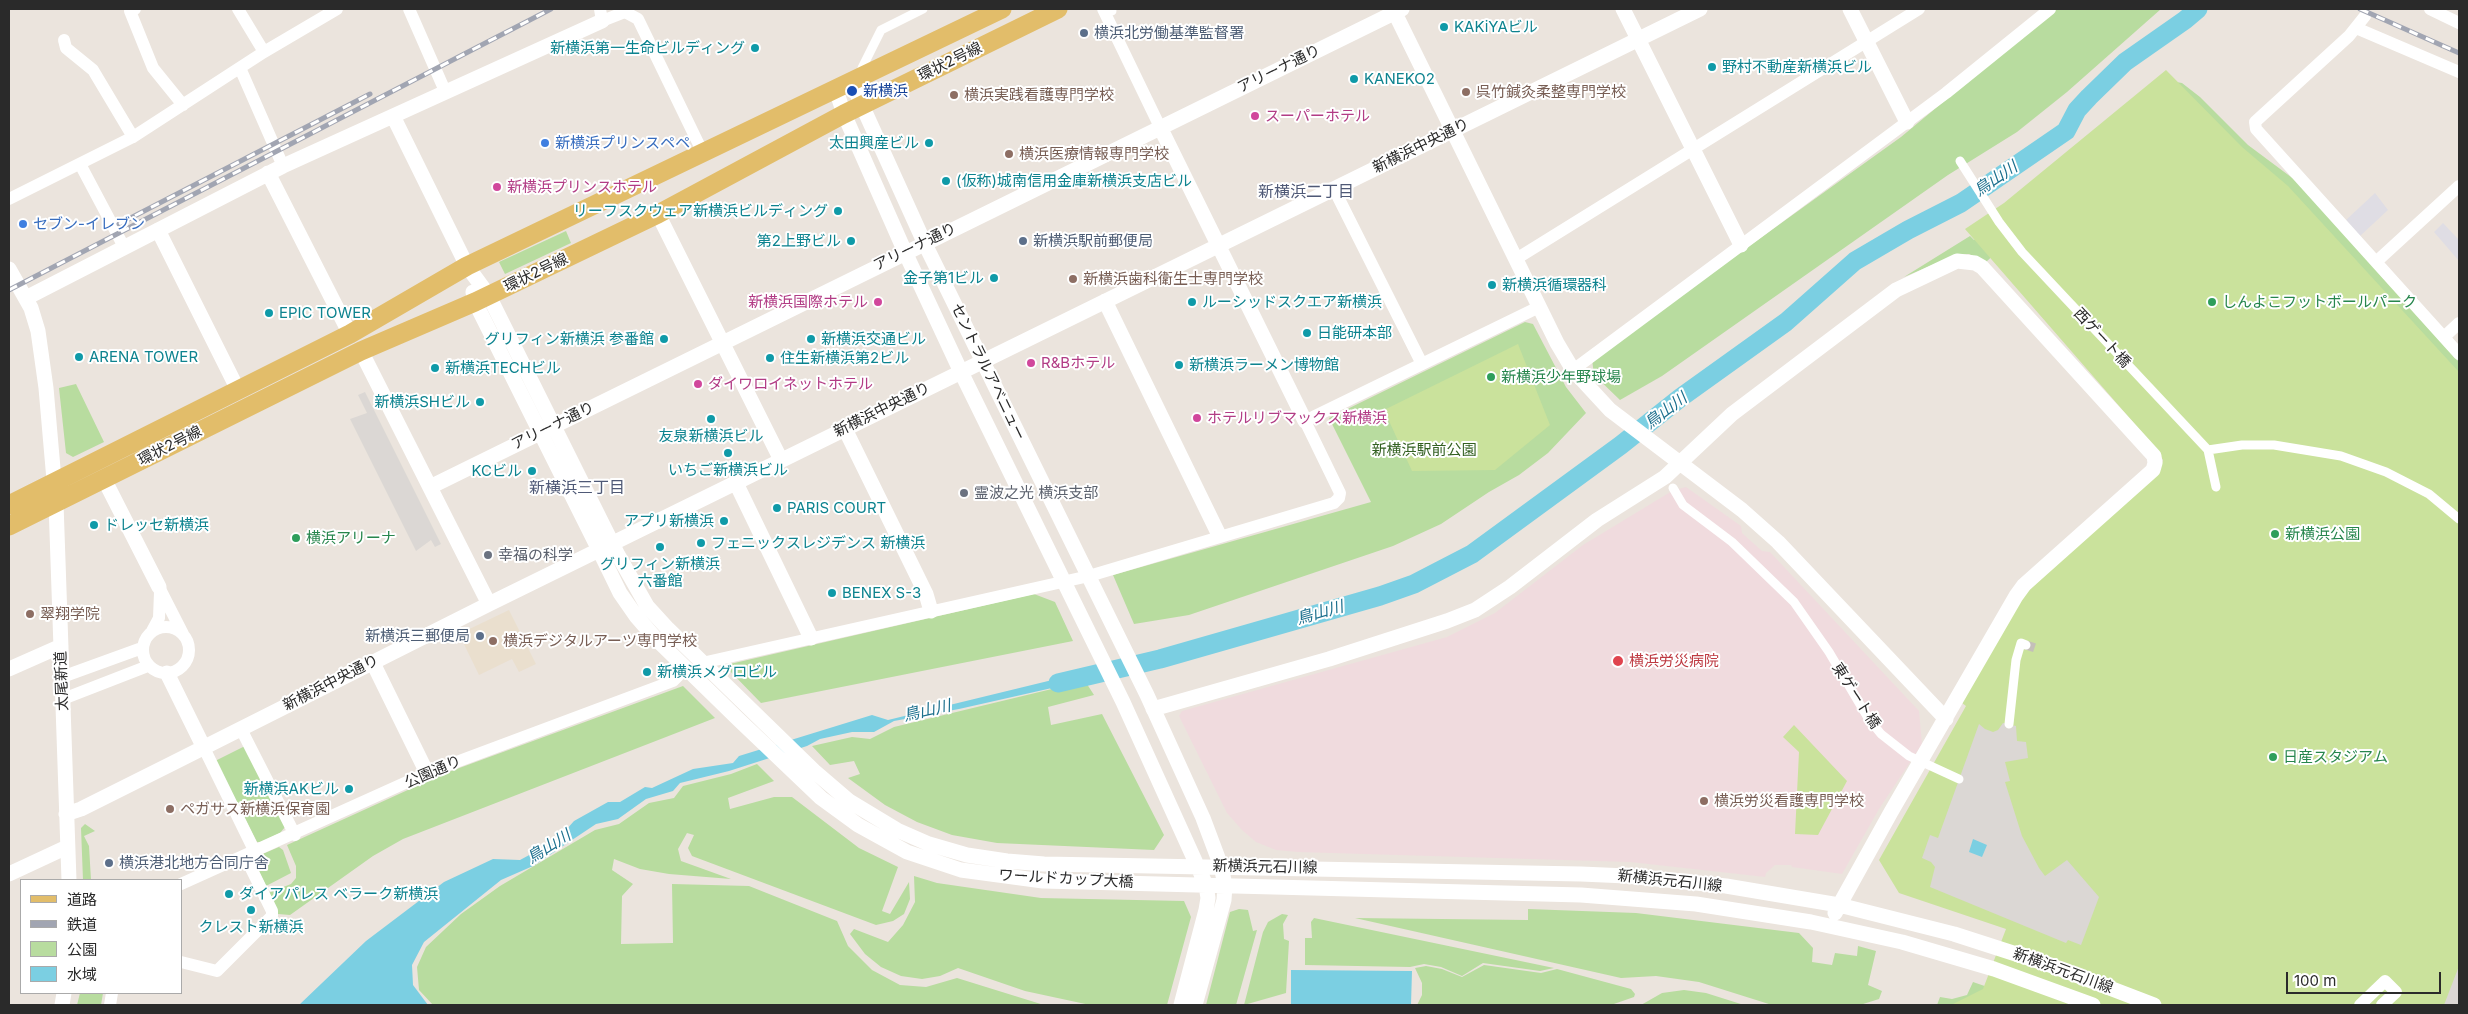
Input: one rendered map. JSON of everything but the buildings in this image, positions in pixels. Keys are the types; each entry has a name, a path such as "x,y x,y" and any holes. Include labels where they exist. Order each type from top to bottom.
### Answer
{"main road":[{"name":"環状2号線","path":"9,505 350,334 467,266 850,80 1002,9"},
{"name":"環状2号線","path":"9,526 362,351 482,299 658,214 844,114 1058,9"}],"street":[{"path":"135,9 130,11 154,68 183,105"},
{"path":"238,9 264,52"},
{"path":"9,199 133,138 264,52 316,13 337,9"},
{"path":"408,9 445,91"},
{"path":"850,80 881,30 923,9"},
{"path":"702,663 1088,576 1334,502 1339,498 1340,493 1160,127 1109,9"},
{"path":"1624,9 1741,245"},
{"name":"新横浜中央通り","path":"66,814 81,809 489,604 1700,9"},
{"path":"1850,9 1907,122"},
{"path":"1516,259 1919,9"},
{"path":"1573,370 1907,122 2050,9"},
{"path":"2430,9 2459,23"},
{"path":"1396,10 1556,343 1573,370 1610,410 1742,510 1778,542 1946,719"},
{"name":"アリーナ通り","path":"430,487 1396,10"},
{"path":"26,298 282,166 445,91 601,15 626,12 638,19 703,153"},
{"path":"2366,16 2349,36 2255,122 2256,129 2459,354"},
{"path":"2356,28 2459,72"},
{"path":"64,40 66,48 93,70 133,138"},
{"path":"240,68 282,166"},
{"name":"セントラルアベニュー","path":"850,80 924,242 1150,702 1203,818 1221,866 1225,885"},
{"name":"セントラルアベニュー","path":"850,80 844,114 905,252 961,372 1123,702 1206,885"},
{"path":"392,116 605,547"},
{"path":"80,164 124,248"},
{"name":"西ゲート橋","path":"1963,165 1999,222 2022,252 2208,450"},
{"path":"268,173 350,334"},
{"path":"2376,262 2459,186"},
{"path":"1334,189 1422,364"},
{"path":"658,214 781,460"},
{"path":"158,230 238,390"},
{"path":"1150,702 1347,653 1447,621 1475,610 1510,588 1597,520 1665,477 1732,414 1896,290 1957,261 1965,261 1982,267 2154,456 2155,463 2152,470 2024,586 2016,596 1839,905 1830,926"},
{"name":"太尾新道","path":"9,269 26,298 38,331 55,482 69,879"},
{"path":"1104,301 1220,535"},
{"path":"1305,421 1539,307"},
{"path":"2444,337 2459,323"},
{"path":"362,351 489,604"},
{"path":"845,429 926,594 931,611"},
{"path":"2216,487 2208,450 2242,445 2274,445 2341,456 2402,480 2429,494 2459,519"},
{"path":"104,479 184,636 189,648 186,662 175,672 167,674 160,673 148,666 142,648 160,612 159,587"},
{"path":"736,483 811,638"},
{"name":"東ゲート橋","path":"1673,488 1682,505 1732,542 1777,585 1814,630 1856,700 1881,734 1909,756 1959,779"},
{"name":"ワールドカップ大橋","path":"605,547 647,606 702,663 756,716 849,801 889,826 929,844 966,854 1007,861 1168,866"},
{"name":"ワールドカップ大橋","path":"605,547 620,593 636,616 686,668 802,781 841,814 890,844 925,859 982,874 1024,879 1172,884"},
{"path":"152,631 165,627 172,628 184,636"},
{"path":"2009,724 2016,660 2021,643 2026,645"},
{"path":"9,669 61,646"},
{"path":"62,677 142,648"},
{"path":"373,662 427,773"},
{"path":"63,699 148,666"},
{"name":"公園通り","path":"182,884 295,835 427,773 673,681 686,668"},
{"path":"167,674 204,748 250,854 272,911 272,916 217,971 182,962"},
{"path":"241,729 295,835"},
{"path":"9,874 67,847"},
{"name":"新横浜元石川線","path":"1168,866 1627,876 1717,885 1839,905 1954,934 2038,961 2154,1005"},
{"name":"新横浜元石川線","path":"1172,884 1638,898 1754,912 1870,934 1994,969 2093,1005"},
{"path":"1194,1005 1213,911 1206,885"},
{"path":"1180,1005 1213,911 1225,885"},
{"path":"2360,1005 2385,981 2396,992 2382,1005"}],"shaded area":[{"path":"2375,193 2388,210 2360,236 2346,220"},
{"path":"2443,223 2459,240 2459,261 2434,232"},
{"path":"365,392 441,544 435,547 431,540 416,551 350,419 367,413 358,395"},
{"name":"横浜労災病院","path":"1686,487 1741,526 1742,533 1762,551 1770,552 1919,711 1922,744 1879,809 1842,874 1792,867 1791,865 1775,865 1766,873 1765,877 1630,862 1276,850 1256,842 1227,813 1179,716 1182,711 1447,637 1495,613 1583,545 1672,491"},
{"name":"横浜デジタルアーツ専門学校","path":"509,610 536,664 519,672 512,659 479,675 459,634"},
{"path":"2003,723 2016,726 2017,741 2026,742 2028,758 2005,762 2010,781 2005,782 2022,836 2039,868 2045,876 2067,860 2099,897 2081,945 2068,940 2066,943 1930,887 1935,867 1931,862 1922,858 1930,835 1938,838 1979,724 1993,732 1998,730"},
{"path":"2459,966 2459,1005 2444,1005"}],"green space":[{"path":"2055,9 2161,9 2067,92 2017,132 1948,175 1662,376 1620,400 1594,375 1592,359 1901,137"},
{"name":"新横浜公園","path":"2166,70 2242,147 2288,186 2459,372 2459,1005 1951,1005 1983,989 2006,929 1899,893 1879,860 1966,706 1962,703 2022,597 2162,464 2163,460 2153,445 1965,229 2004,203"},
{"path":"2176,82 2182,83 2200,97 2248,145 2295,180 2459,362 2459,392"},
{"path":"566,231 571,243 505,274 499,262"},
{"path":"1986,234 1999,250 1986,262 1969,254 1956,255 1904,277 1970,236 1974,240"},
{"name":"新横浜駅前公園","path":"1525,322 1533,324 1566,387 1586,413 1548,453 1519,475 1489,492 1441,524 1393,546 1189,615 1134,624 1113,575 1371,502 1329,418"},
{"name":"新横浜少年野球場","path":"1518,344 1550,425 1495,470 1412,471 1384,410"},
{"path":"76,384 104,442 73,457 66,453 59,388"},
{"path":"1034,594 1055,602 1073,641 761,703 728,669 730,664"},
{"path":"1085,681 1094,695 1048,707 1051,725 1102,714 1164,835 1154,850 997,843 952,835 917,822 885,805 848,778 860,774 854,761 830,765 812,746 852,737 870,739 894,727"},
{"path":"683,686 715,718 403,839 373,856 290,915 278,914 268,893 291,884 296,878 296,866 287,845 443,774"},
{"path":"1794,725 1847,781 1818,835 1795,834 1799,752 1783,737"},
{"path":"245,746 285,827 280,833 261,842 257,842 215,761"},
{"path":"757,764 774,781 728,798 730,809 774,797 792,797 859,848 898,867 882,911 890,914 909,882 910,899 904,914 893,921 876,925 692,856 688,848 694,835 687,833 678,849 681,861 731,879 669,874 640,869 614,859 612,870 633,884 622,896 621,944 673,943 672,884 749,886 837,921 848,946 872,970 900,985 926,987 957,978 1044,1005 433,1005 419,990 417,967 426,947 461,914 500,886 595,830 619,824 649,803 674,798 683,786 731,774"},
{"path":"85,824 95,831 84,836 89,846 91,879 83,879 81,828"},
{"path":"279,847 283,850 291,873 266,886 253,858"},
{"path":"914,876 937,883 1041,898 1184,901 1191,917 1167,1005 1090,1005 1025,991 958,968 940,976 922,979 901,976 881,967 865,954 850,934 854,929 888,942 903,925 915,902"},
{"path":"1239,909 1248,910 1253,931 1257,930 1236,1005 1206,1005 1230,912"},
{"path":"1528,909 1636,913 1799,933 1813,948 1812,962 1832,965 1835,953 1857,956 1858,946 1876,951 1868,985 1882,991 1879,999 1860,1005 1772,1005 1699,982 1656,976 1621,978 1355,918 1528,920"},
{"path":"1282,914 1288,915 1283,924 1284,939 1289,941 1286,993 1244,1005 1263,932 1268,922"},
{"path":"1314,918 1554,968 1540,971 1483,963 1462,976 1441,967 1424,964 1410,967 1305,965 1305,938 1312,938 1311,922"},
{"path":"1484,965 1541,973 1557,969 1631,989 1635,994 1634,997 1611,1005 1417,1005 1422,995 1422,983 1415,968 1426,966 1442,969 1462,977"},
{"path":"1973,982 2040,1005 1937,1005 1940,997 1952,999 1967,995"},
{"path":"1684,990 1706,993 1744,1005 1641,1005 1662,993"},
{"path":"80,994 103,994 101,1005 77,1005"}],"water":[{"path":"1081,673 1083,681 959,709 894,721 874,732 852,732 820,739 807,746 729,771 680,783 673,791 646,799 618,819 596,824 533,866 501,880 424,942 412,965 413,985 428,1005 299,1005 366,941 444,882 493,859 520,860 557,840 574,821 608,802 620,802 645,787 652,788 693,769 733,763 739,756 872,715 888,720"},
{"path":"1973,839 1987,845 1982,857 1969,852"},
{"path":"1291,970 1412,971 1411,1005 1291,1005"}],"waterway":[{"name":"鳥山川","path":"1058,683 1160,659 1380,596 1414,584 1472,554 1621,445 1680,398 1786,322 1855,261 1908,230 1961,203 2066,131 2077,110 2125,62 2198,9"}],"tunnel":[{"path":"2026,645 2038,649"}],"railway":[{"path":"9,290 551,9"},
{"path":"2360,9 2459,53"},
{"path":"119,224 370,94"}],"place":[{"name":"KAKiYAビル","path":"1444,27"},
{"name":"横浜北労働基準監督署","path":"1084,33"},
{"name":"新横浜第一生命ビルディング","path":"755,48"},
{"name":"野村不動産新横浜ビル","path":"1712,67"},
{"name":"KANEKO2","path":"1354,79"},
{"name":"新横浜","path":"852,91"},
{"name":"呉竹鍼灸柔整専門学校","path":"1466,92"},
{"name":"横浜実践看護専門学校","path":"954,95"},
{"name":"スーパーホテル","path":"1255,116"},
{"name":"新横浜プリンスペペ","path":"545,143"},
{"name":"太田興産ビル","path":"929,143"},
{"name":"横浜医療情報専門学校","path":"1009,154"},
{"name":"(仮称)城南信用金庫新横浜支店ビル","path":"946,181"},
{"name":"新横浜プリンスホテル","path":"497,187"},
{"name":"リーフスクウェア新横浜ビルディング","path":"838,211"},
{"name":"セブン-イレブン","path":"23,224"},
{"name":"第2上野ビル","path":"851,241"},
{"name":"新横浜駅前郵便局","path":"1023,241"},
{"name":"金子第1ビル","path":"994,278"},
{"name":"新横浜歯科衛生士専門学校","path":"1073,279"},
{"name":"新横浜循環器科","path":"1492,285"},
{"name":"新横浜国際ホテル","path":"878,302"},
{"name":"ルーシッドスクエア新横浜","path":"1192,302"},
{"name":"しんよこフットボールパーク","path":"2212,302"},
{"name":"EPIC TOWER","path":"269,313"},
{"name":"日能研本部","path":"1307,333"},
{"name":"グリフィン新横浜 参番館","path":"664,339"},
{"name":"新横浜交通ビル","path":"811,339"},
{"name":"ARENA TOWER","path":"79,357"},
{"name":"住生新横浜第2ビル","path":"770,358"},
{"name":"R&Bホテル","path":"1031,363"},
{"name":"新横浜ラーメン博物館","path":"1179,365"},
{"name":"新横浜TECHビル","path":"435,368"},
{"name":"新横浜少年野球場","path":"1491,377"},
{"name":"ダイワロイネットホテル","path":"698,384"},
{"name":"新横浜SHビル","path":"480,402"},
{"name":"ホテルリブマックス新横浜","path":"1197,418"},
{"name":"友泉新横浜ビル","path":"711,419"},
{"name":"いちご新横浜ビル","path":"728,453"},
{"name":"KCビル","path":"532,471"},
{"name":"霊波之光 横浜支部","path":"964,493"},
{"name":"PARIS COURT","path":"777,508"},
{"name":"アプリ新横浜","path":"724,521"},
{"name":"ドレッセ新横浜","path":"94,525"},
{"name":"新横浜公園","path":"2275,534"},
{"name":"横浜アリーナ","path":"296,538"},
{"name":"フェニックスレジデンス 新横浜","path":"701,543"},
{"name":"グリフィン新横浜 六番館","path":"660,547"},
{"name":"幸福の科学","path":"488,555"},
{"name":"BENEX S-3","path":"832,593"},
{"name":"翠翔学院","path":"30,614"},
{"name":"新横浜三郵便局","path":"480,636"},
{"name":"横浜デジタルアーツ専門学校","path":"493,641"},
{"name":"横浜労災病院","path":"1618,661"},
{"name":"新横浜メグロビル","path":"647,672"},
{"name":"日産スタジアム","path":"2273,757"},
{"name":"新横浜AKビル","path":"349,789"},
{"name":"横浜労災看護専門学校","path":"1704,801"},
{"name":"ペガサス新横浜保育園","path":"170,809"},
{"name":"横浜港北地方合同庁舎","path":"109,863"},
{"name":"ダイアパレス ベラーク新横浜","path":"229,894"},
{"name":"クレスト新横浜","path":"251,910"}],"district":[{"name":"新横浜二丁目","path":"1306,192"},
{"name":"新横浜三丁目","path":"577,488"}]}
